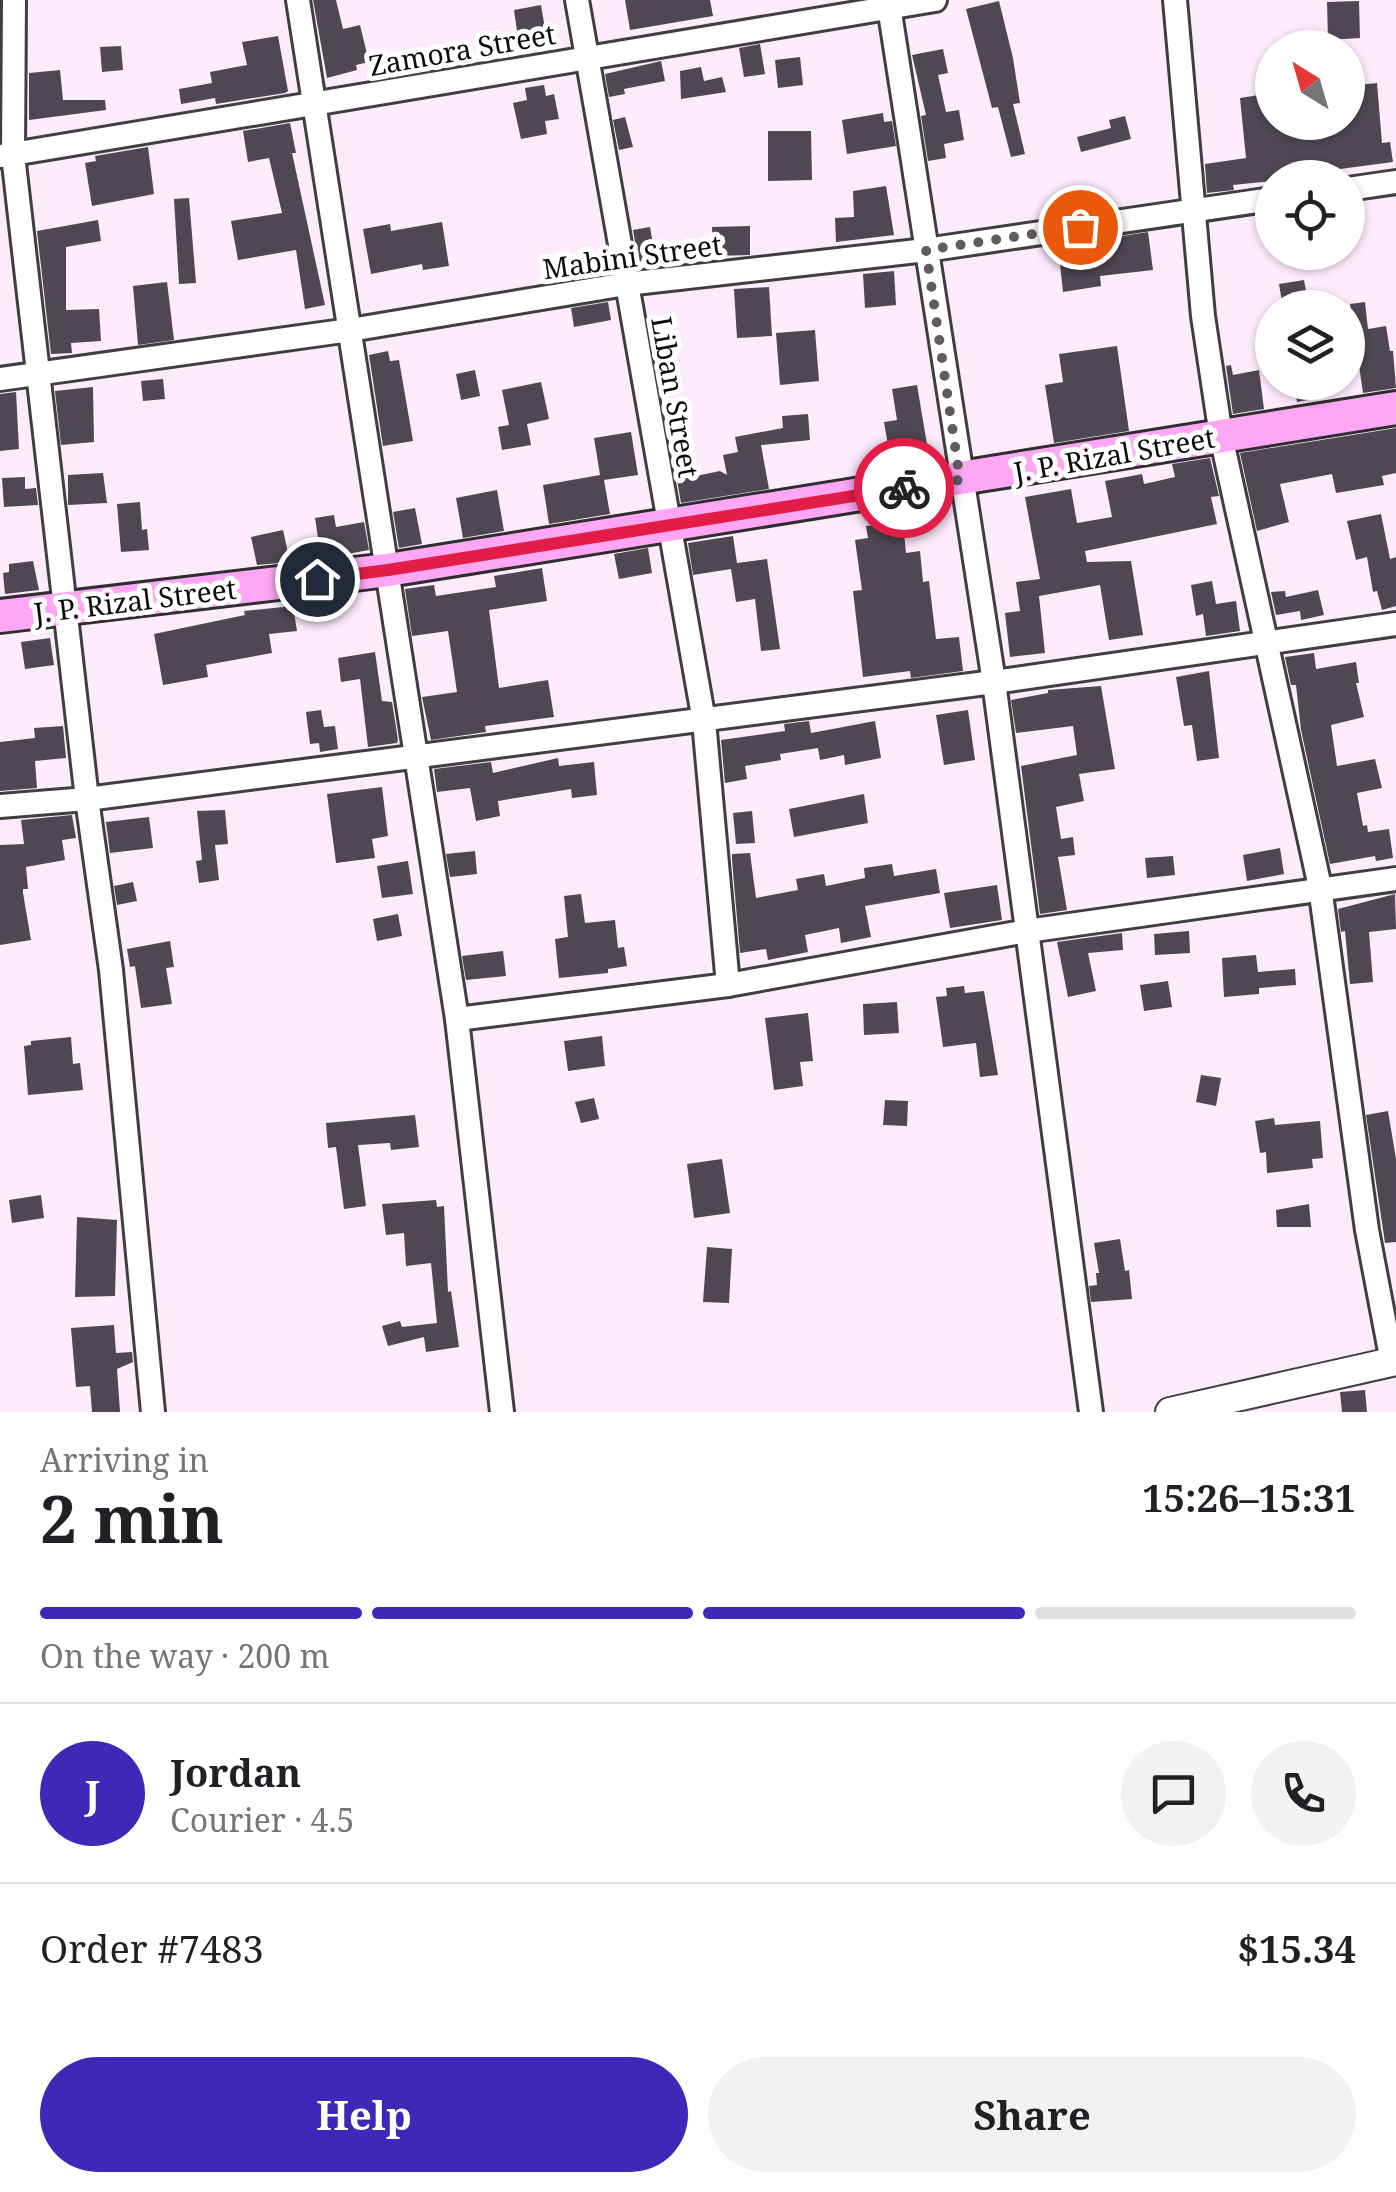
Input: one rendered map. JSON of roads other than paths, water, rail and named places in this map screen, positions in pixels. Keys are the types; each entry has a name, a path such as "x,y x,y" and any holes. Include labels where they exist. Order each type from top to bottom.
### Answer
{"main road":[{"name":"J. P. Rizal Street","path":"0,616 388,570 1396,408"}],"street":[{"path":"14,0 7,156 67,607 86,799 111,970 153,1412"},
{"path":"298,0 457,1019 502,1412"},
{"name":"Liban Street","path":"577,0 704,720 728,985"},
{"name":"Zamora Street","path":"7,156 315,106 889,4 935,0"},
{"path":"1170,1412 1394,1362 1368,1230 1320,887 1221,436 1203,316 1175,0"},
{"path":"889,4 994,682 1091,1412"},
{"path":"1365,187 1396,182"},
{"name":"Mabini Street","path":"0,379 350,330 626,284 926,250 1255,202"},
{"path":"0,806 86,799 704,720 1396,624"},
{"path":"457,1019 728,985 1027,931 1396,879"}]}
